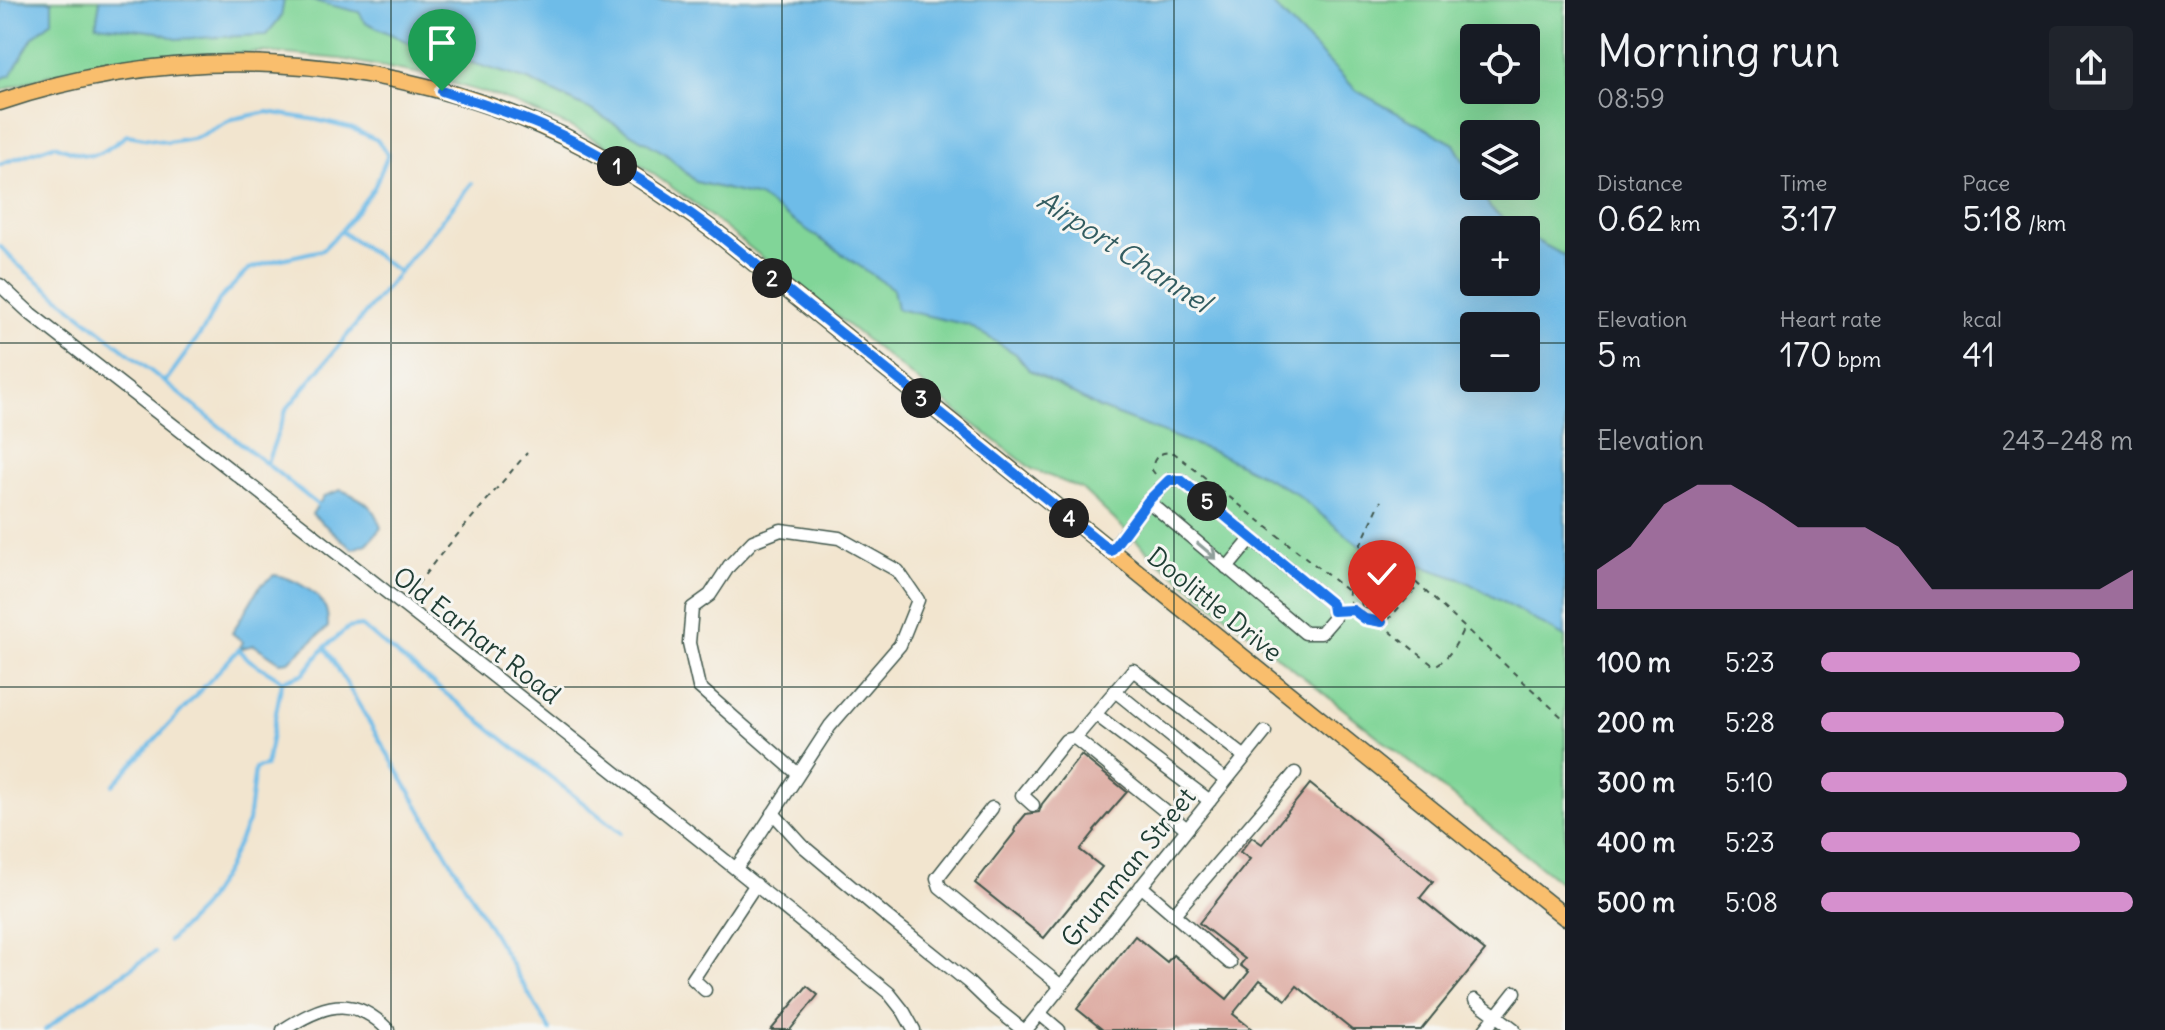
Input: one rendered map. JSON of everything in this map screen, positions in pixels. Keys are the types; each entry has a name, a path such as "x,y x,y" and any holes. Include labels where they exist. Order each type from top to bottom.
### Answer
{"main road":[{"name":"Doolittle Drive","path":"0,102 51,86 159,67 271,64 384,77 442,91 540,126 587,148 631,173 717,233 1565,917"}],"street":[{"name":"Old Earhart Road","path":"0,285 31,314 756,884 889,993 914,1030"},
{"path":"1111,551 1148,501 1169,480 1181,480 1332,604 1334,618 1321,633 1305,633 1148,501"},
{"path":"736,868 830,726 900,645 918,600 898,571 839,538 781,530 753,541 729,566 710,595 692,608 689,643 699,687 798,774"},
{"path":"1227,568 1252,538"},
{"path":"1033,805 1022,795 1066,740 1075,738 1133,670 1245,757"},
{"path":"1115,691 1225,780"},
{"path":"1095,714 1210,801"},
{"name":"Grumman Street","path":"1024,1030 1265,732"},
{"path":"1075,738 1187,829"},
{"path":"1174,914 1295,773"},
{"path":"992,808 937,878 940,887 1061,986"},
{"path":"773,813 803,846 1024,1030"},
{"path":"705,990 693,979 756,884"},
{"path":"1141,886 1230,963"},
{"path":"1485,1030 1515,992"},
{"path":"1475,1000 1514,1029"},
{"path":"283,1030 308,1014 335,1005 362,1011 388,1030"},
{"path":"1040,1014 1059,1030"}],"path":[{"path":"403,604 436,560 527,453"},
{"path":"1360,546 1381,501"},
{"path":"1418,585 1387,621 1365,619 1353,610 1350,602 1351,584 1356,577 1378,569 1389,569 1410,577 1565,720"},
{"path":"1333,611 1353,610"},
{"path":"1382,622 1434,666 1451,651 1464,627"}],"green space":[{"path":"0,0 1565,0 1565,886 1158,561 1082,489 1032,469 695,204 635,161 573,128 499,97 421,74 341,59 264,52 148,56 46,76 0,91"}],"water":[{"path":"0,0 52,1 52,21 33,37 11,75 0,79"},
{"path":"100,0 284,0 281,17 266,35 176,39 157,32 96,25"},
{"name":"Airport Channel","path":"309,0 1268,0 1357,91 1454,144 1460,155 1460,200 1486,200 1500,216 1460,216 1460,296 1540,296 1540,243 1565,256 1565,637 1463,580 1360,546 1292,491 1224,456 1099,408 1029,370 1016,354 968,325 897,309 893,289 759,197 696,182 666,154 589,109 528,80 416,46 365,22 359,12"},
{"path":"341,490 367,504 381,528 367,544 353,549 312,514 324,496"},
{"path":"274,575 310,590 321,601 327,614 328,627 289,661 280,662 254,645 239,649 243,642 232,633 260,586"}],"building":[{"path":"1390,580 1393,606 1362,609 1359,583"},
{"path":"1081,755 1127,792 1080,850 1102,867 1044,938 975,883 1015,832 1016,826 1026,814 1039,812"},
{"path":"1310,784 1433,882 1420,898 1485,951 1421,1030 1352,1030 1297,986 1286,1000 1260,980 1233,1014 1253,1030 1103,1030 1077,1009 1135,936 1167,962 1173,955 1227,999 1249,972 1240,965 1245,959 1199,923 1250,859 1240,852 1252,837 1262,844"},
{"path":"807,986 818,995 790,1030 771,1030"}],"waterway":[{"path":"0,164 54,145 93,155 127,135 168,142 198,137 232,119 268,112 353,129 377,140 388,155 374,188 341,231 322,250 249,269 219,300 204,329 165,382"},
{"path":"267,463 286,410 472,183"},
{"path":"341,231 399,272"},
{"path":"0,246 17,264 318,505"},
{"path":"325,647 348,628 361,626 621,833"},
{"path":"282,681 303,674 325,647 550,1030"},
{"path":"113,785 239,649 253,663 282,681 266,766 255,768 248,822 226,870 201,909 169,941"},
{"path":"45,1030 155,952"}],"route":[{"path":"442,91 540,126 587,148 673,201 717,233 1111,551 1148,501 1169,480 1181,480 1332,604 1333,611 1353,610 1365,619 1382,622"}]}
